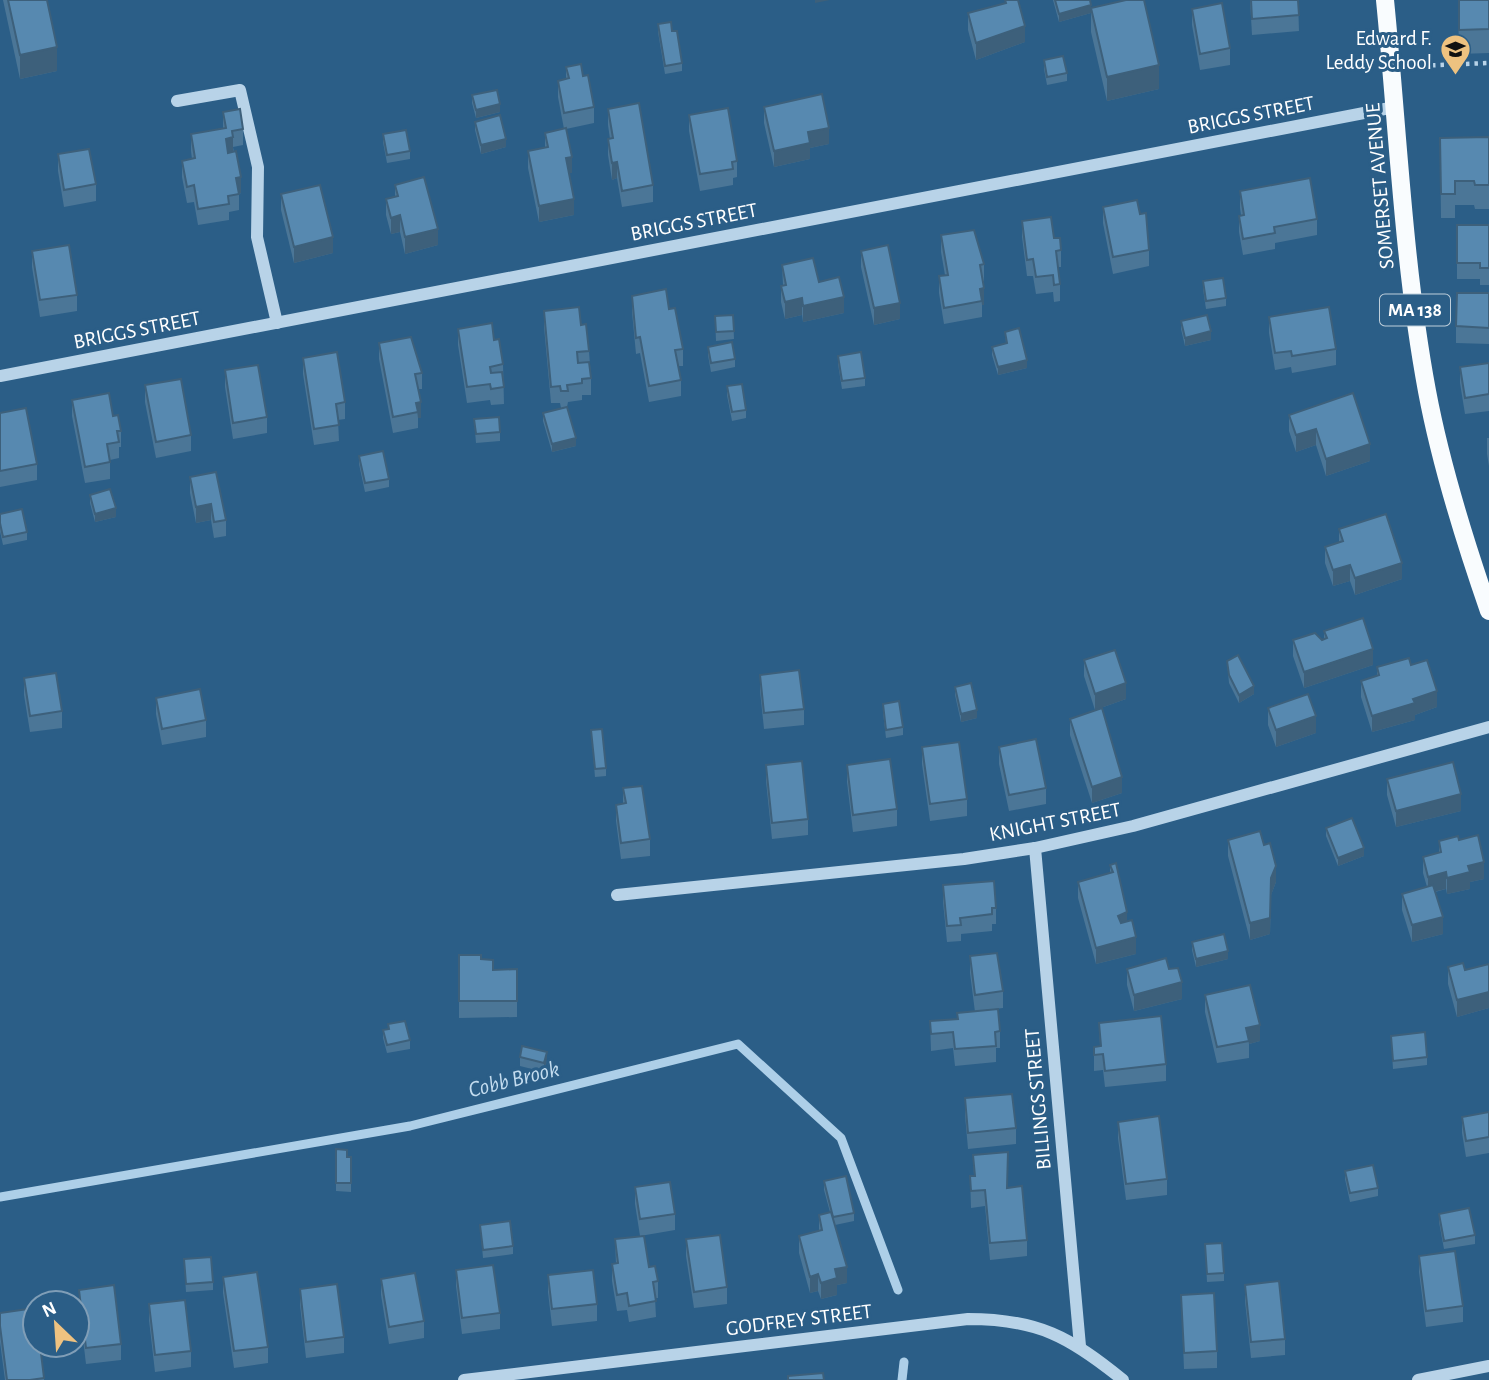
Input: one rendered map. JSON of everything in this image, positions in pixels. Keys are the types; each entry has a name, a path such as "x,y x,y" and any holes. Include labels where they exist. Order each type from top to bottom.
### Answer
{"main road":[{"name":"SOMERSET AVENUE","path":"1385,0 1410,270 1427,390 1448,484 1488,603"}],"street":[{"path":"177,101 240,90 258,167 257,237 276,323"},
{"name":"BRIGGS STREET","path":"0,376 1395,107"},
{"name":"KNIGHT STREET","path":"617,895 950,860 1035,848 1133,826 1489,727"},
{"name":"BILLINGS STREET","path":"1035,848 1080,1346"},
{"name":"GODFREY STREET","path":"464,1380 968,1319 1004,1319 1030,1325 1080,1346 1123,1380"},
{"path":"1418,1380 1489,1366"}],"path":[{"path":"1415,66 1489,63"}],"building":[{"path":"8,0 47,0 57,47 20,55"},
{"path":"1005,0 1018,0 1025,26 976,43 968,13 1006,3"},
{"path":"1055,0 1090,0 1091,5 1059,14"},
{"path":"1126,0 1144,0 1159,65 1107,77 1091,8"},
{"path":"1251,0 1298,0 1299,15 1252,19"},
{"path":"1459,0 1489,0 1489,29 1459,30"},
{"path":"1222,3 1230,48 1200,54 1192,9"},
{"path":"671,22 672,31 677,31 682,63 665,66 658,24"},
{"path":"1063,56 1067,73 1047,77 1044,60"},
{"path":"581,64 583,76 588,75 594,107 564,113 558,81 569,78 566,67"},
{"path":"497,90 500,104 476,110 472,95"},
{"path":"822,94 829,128 808,132 810,143 774,151 764,107"},
{"path":"639,103 653,185 622,191 617,162 612,163 608,139 613,138 608,109"},
{"path":"728,108 737,161 732,162 733,169 700,174 689,115"},
{"path":"240,109 243,129 232,131 233,137 226,139 228,153 236,151 241,177 236,178 239,194 228,196 229,204 198,209 194,185 187,187 182,161 195,158 191,134 226,128 223,112"},
{"path":"500,115 506,139 481,145 475,122"},
{"path":"566,128 572,157 566,158 574,199 539,206 528,151 548,147 545,133"},
{"path":"406,130 410,151 387,155 383,134"},
{"path":"1489,137 1489,185 1475,185 1474,181 1455,181 1455,194 1441,194 1440,138"},
{"path":"89,149 96,184 64,190 58,154"},
{"path":"424,177 438,229 405,237 400,215 391,218 386,199 398,196 395,185"},
{"path":"1310,178 1317,219 1274,227 1275,233 1243,239 1239,216 1244,215 1240,191"},
{"path":"320,185 333,237 294,247 281,194"},
{"path":"1137,200 1140,214 1146,213 1149,250 1113,257 1103,207"},
{"path":"1051,217 1054,238 1060,238 1061,250 1056,251 1060,284 1054,285 1053,275 1036,277 1033,259 1027,260 1022,221"},
{"path":"1457,225 1489,225 1489,268 1480,268 1480,263 1457,263"},
{"path":"974,230 984,264 980,265 984,288 980,289 982,301 944,308 939,276 948,275 941,235"},
{"path":"69,245 77,295 40,300 32,251"},
{"path":"888,245 900,303 874,308 861,251"},
{"path":"813,258 819,282 839,277 844,297 803,306 802,298 785,302 781,286 786,285 782,265"},
{"path":"1223,278 1226,298 1206,301 1203,281"},
{"path":"666,289 669,309 675,308 683,349 675,350 681,380 649,386 640,337 636,338 632,296"},
{"path":"1457,293 1489,293 1489,328 1456,326"},
{"path":"579,307 581,325 586,324 589,351 577,352 578,363 589,362 591,378 582,379 582,383 567,385 568,391 561,391 560,386 551,387 544,311"},
{"path":"1329,307 1336,349 1292,356 1291,351 1275,353 1269,317"},
{"path":"733,315 734,331 716,332 715,316"},
{"path":"1207,315 1211,331 1185,338 1181,321"},
{"path":"492,323 494,340 499,339 503,364 490,367 491,373 502,372 504,387 491,389 490,384 467,387 458,329"},
{"path":"1019,328 1027,360 998,367 992,347 1007,343 1005,332"},
{"path":"411,337 422,373 415,374 421,402 416,403 418,412 393,417 379,343"},
{"path":"732,342 735,359 711,363 708,347"},
{"path":"337,352 345,402 336,404 339,425 314,429 303,358"},
{"path":"861,352 865,378 842,381 838,356"},
{"path":"1489,363 1489,394 1465,398 1460,367"},
{"path":"258,365 267,417 233,423 225,370"},
{"path":"181,379 191,435 156,442 145,385"},
{"path":"742,384 746,410 732,412 727,386"},
{"path":"109,393 113,416 118,415 121,431 117,431 119,442 107,444 110,462 85,467 72,400"},
{"path":"1353,393 1370,444 1326,459 1316,429 1296,435 1289,415"},
{"path":"567,407 576,438 552,444 543,413"},
{"path":"26,408 37,464 0,471 0,413"},
{"path":"499,417 500,432 476,434 474,419"},
{"path":"383,451 389,479 365,483 359,456"},
{"path":"216,472 226,520 214,522 211,504 196,507 190,477"},
{"path":"110,489 116,508 95,514 90,495"},
{"path":"22,509 27,532 3,537 0,514"},
{"path":"1386,514 1402,563 1355,578 1350,565 1333,570 1325,547 1343,541 1339,529"},
{"path":"1363,618 1373,649 1304,672 1293,640 1315,633 1322,640 1327,638 1324,631"},
{"path":"1115,650 1126,683 1095,694 1084,660"},
{"path":"1238,655 1254,686 1239,695 1229,675 1227,661"},
{"path":"1409,658 1411,665 1427,660 1437,691 1413,699 1415,703 1372,716 1361,681 1379,675 1377,667"},
{"path":"799,670 804,709 764,713 760,675"},
{"path":"56,673 62,711 30,716 24,678"},
{"path":"971,683 977,710 961,714 955,687"},
{"path":"200,689 206,720 162,729 156,698"},
{"path":"1308,694 1316,716 1276,730 1268,708"},
{"path":"899,701 903,727 886,730 883,704"},
{"path":"1102,708 1122,777 1092,787 1070,719"},
{"path":"602,729 606,768 595,769 591,730"},
{"path":"1036,739 1046,788 1009,795 999,747"},
{"path":"959,742 967,799 930,804 922,747"},
{"path":"890,759 897,809 853,815 847,765"},
{"path":"802,761 808,819 772,823 766,765"},
{"path":"1453,762 1461,794 1396,811 1387,779"},
{"path":"642,786 650,839 621,843 616,805 626,803 623,788"},
{"path":"1352,818 1364,848 1338,858 1326,828"},
{"path":"1260,831 1264,845 1270,843 1276,866 1271,878 1270,918 1250,923 1228,840"},
{"path":"1478,835 1484,862 1468,866 1470,872 1447,878 1446,872 1428,877 1423,857 1441,852 1439,841"},
{"path":"1116,863 1127,912 1118,916 1121,923 1132,920 1136,937 1096,948 1078,882 1113,872 1110,865"},
{"path":"994,881 996,908 992,908 992,914 960,918 961,925 947,926 943,885"},
{"path":"1433,885 1443,917 1412,925 1402,894"},
{"path":"1224,934 1228,951 1196,959 1192,942"},
{"path":"997,953 1003,991 975,995 970,956"},
{"path":"459,955 481,955 481,959 493,960 493,970 517,969 517,1001 459,1001"},
{"path":"1166,958 1169,969 1178,968 1182,982 1134,995 1127,969"},
{"path":"1463,963 1465,970 1489,964 1489,992 1457,1000 1448,967"},
{"path":"1250,985 1260,1025 1246,1028 1249,1041 1217,1047 1205,995"},
{"path":"998,1009 1000,1031 995,1032 996,1046 955,1049 953,1032 931,1034 930,1021 958,1019 957,1013"},
{"path":"1161,1016 1166,1064 1105,1071 1103,1054 1094,1055 1094,1047 1101,1046 1099,1023"},
{"path":"405,1021 410,1040 387,1045 383,1030 389,1029 388,1024"},
{"path":"1425,1032 1427,1057 1393,1061 1391,1036"},
{"path":"522,1046 547,1052 544,1063 520,1057"},
{"path":"1012,1094 1016,1128 968,1133 965,1098"},
{"path":"1489,1112 1489,1137 1466,1141 1462,1117"},
{"path":"1159,1116 1167,1179 1126,1184 1118,1122"},
{"path":"336,1149 347,1150 347,1157 351,1157 351,1183 336,1183"},
{"path":"1008,1152 1007,1188 1022,1186 1027,1240 990,1243 985,1190 971,1191 970,1176 975,1176 973,1155"},
{"path":"1373,1165 1378,1188 1350,1193 1345,1171"},
{"path":"846,1176 854,1213 833,1217 824,1181"},
{"path":"670,1182 675,1214 640,1219 635,1187"},
{"path":"1469,1208 1475,1235 1444,1241 1439,1214"},
{"path":"831,1212 847,1267 835,1269 837,1278 821,1283 818,1274 810,1277 799,1236 822,1230 819,1215"},
{"path":"510,1221 513,1246 483,1250 480,1225"},
{"path":"720,1235 727,1287 694,1292 686,1239"},
{"path":"644,1236 649,1267 655,1266 658,1281 653,1282 656,1301 629,1306 627,1293 617,1295 612,1264 618,1263 615,1239"},
{"path":"1222,1243 1224,1273 1207,1274 1205,1244"},
{"path":"1455,1251 1463,1306 1426,1311 1419,1256"},
{"path":"211,1257 213,1282 186,1284 184,1259"},
{"path":"493,1265 500,1313 462,1318 456,1270"},
{"path":"593,1270 597,1304 552,1309 548,1275"},
{"path":"257,1272 268,1347 234,1351 223,1277"},
{"path":"415,1273 424,1321 389,1327 381,1279"},
{"path":"1279,1281 1285,1339 1251,1342 1245,1285"},
{"path":"337,1284 344,1337 306,1342 300,1289"},
{"path":"114,1285 121,1344 91,1347 91,1289 86,1289"},
{"path":"1214,1293 1217,1351 1184,1353 1181,1295"},
{"path":"185,1300 191,1351 155,1355 149,1304"},
{"path":"21,1310 21,1359 42,1359 44,1378 7,1380 0,1313"},
{"path":"823,1373 824,1380 788,1380 788,1376"}],"waterway":[{"name":"Cobb Brook","path":"0,1197 410,1126 738,1044 841,1138 898,1290"},
{"name":"Cobb Brook","path":"902,1380 904,1362"}],"place":[{"name":"Edward F. Leddy School","path":"1455,77"}]}
